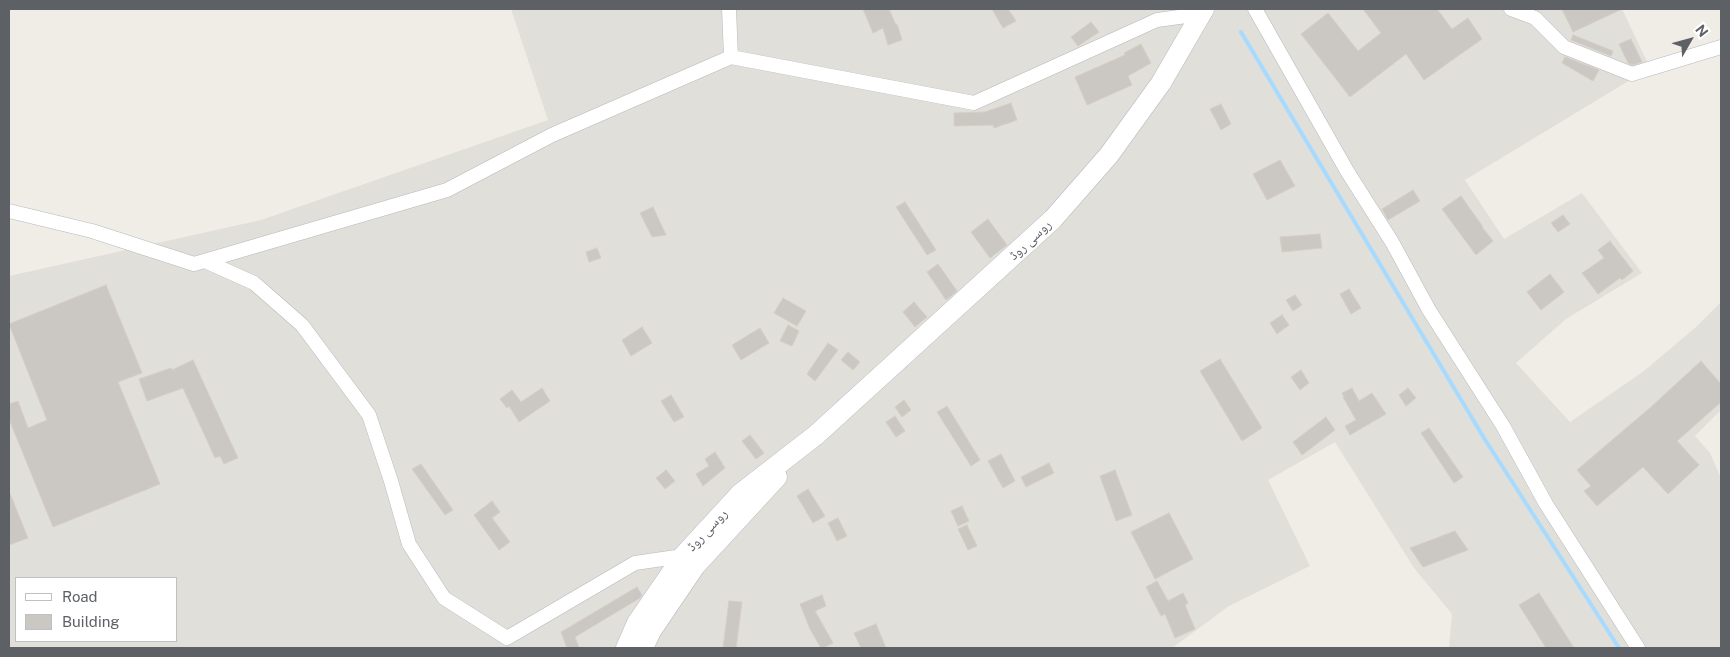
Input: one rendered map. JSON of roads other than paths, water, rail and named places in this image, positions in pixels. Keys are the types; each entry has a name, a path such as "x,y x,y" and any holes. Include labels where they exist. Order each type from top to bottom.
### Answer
{"main road":[{"name":"روسی روڈ","path":"626,648 637,623 683,556 740,494 816,435 1053,219 1108,155 1161,83 1202,11"},
{"name":"روسی روڈ","path":"643,648 651,631 695,566 816,435"}],"street":[{"path":"729,9 731,57"},
{"path":"1255,9 1347,171 1392,242 1429,310 1503,426 1546,504 1638,648"},
{"path":"1512,9 1535,18 1564,47 1632,74 1721,47"},
{"path":"9,211 92,231 194,264 447,190 552,135 731,57 974,103 1157,20 1202,11"},
{"path":"205,261 254,284 302,325 369,415 409,544 444,598 507,638 635,563 683,556"}],"waterway":[{"path":"1241,32 1484,438 1619,648"}]}
